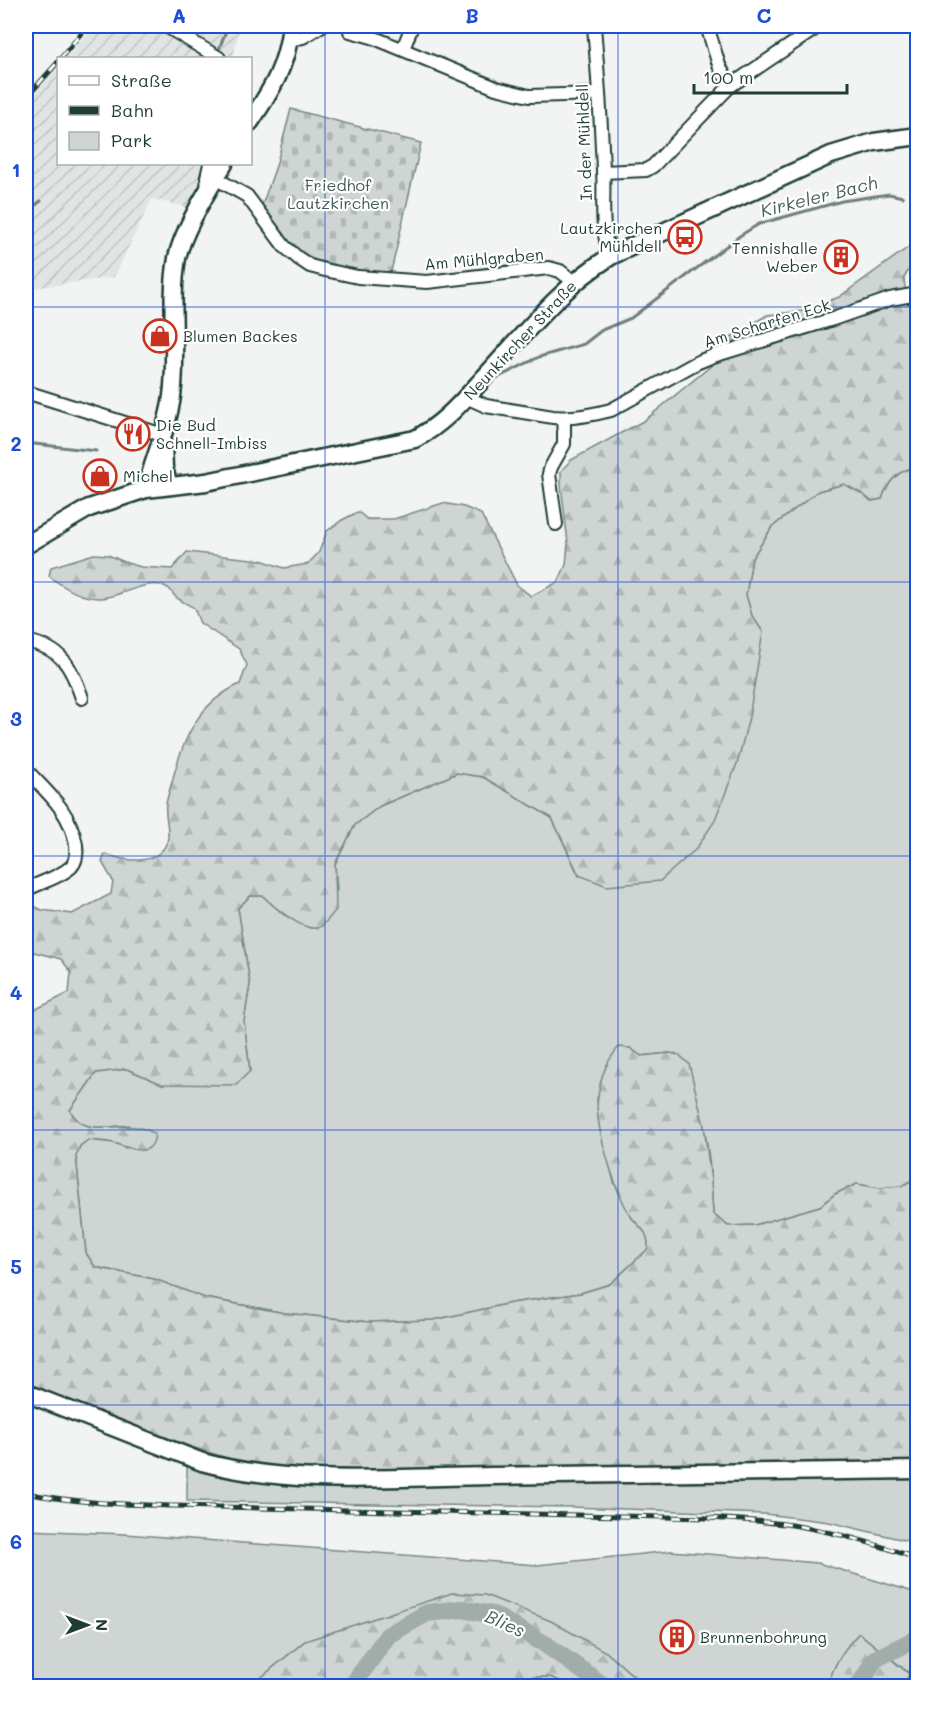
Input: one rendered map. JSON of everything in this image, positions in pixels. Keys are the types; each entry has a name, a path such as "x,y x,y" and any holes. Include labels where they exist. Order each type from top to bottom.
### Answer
{"main road":[{"path":"252,119 279,76 290,33"},
{"name":"Neunkircher Straße","path":"26,545 89,508 146,489 206,482 415,439 439,424 466,397 558,296 611,256 831,155 874,142 918,136"},
{"path":"146,489 163,435 174,379 174,294 177,257 211,178 223,165"},
{"path":"163,435 164,468 169,486"},
{"path":"26,1394 202,1462 255,1473 371,1478 918,1470"}],"street":[{"path":"166,26 216,56"},
{"path":"290,33 303,37 321,26"},
{"path":"403,49 412,26"},
{"name":"In der Mühldell","path":"594,26 603,172 603,228 611,256"},
{"path":"707,26 718,65 730,86"},
{"path":"603,172 639,171 653,166 730,86 819,26"},
{"path":"350,31 372,37 496,88 514,93 544,97 599,94"},
{"name":"Am Mühlgraben","path":"211,178 247,196 284,246 298,258 325,270 358,277 427,282 549,268 560,271 574,282"},
{"name":"Am Scharfen Eck","path":"466,397 486,406 564,418 598,414 611,410 696,363 729,350 833,320 890,298 918,294"},
{"path":"26,393 163,435"},
{"path":"556,524 549,474 564,444 564,418"},
{"path":"26,641 49,648 63,660 72,671 82,698"},
{"path":"26,770 60,806 70,821 76,849 76,859 73,865 64,872 26,890"}],"shaded area":[{"path":"94,26 240,26 233,57 66,57"},
{"path":"57,67 57,165 215,165 194,209 152,199 114,277 26,289 26,104"}],"green space":[{"name":"Friedhof Lautzkirchen","path":"291,109 421,143 390,276 352,271 313,261 293,248 261,208 276,166"},
{"path":"917,241 917,267 910,268 904,278 905,288 917,302 917,467 905,470 895,477 887,487 882,499 871,501 844,484 818,491 772,527 752,558 746,595 752,616 763,632 749,717 738,761 714,822 696,849 660,881 607,886 579,875 552,818 483,777 457,773 380,806 355,825 335,864 336,910 320,927 306,927 298,923 263,896 250,896 238,908 250,984 244,1021 250,1071 236,1085 162,1084 127,1069 96,1073 70,1110 77,1120 86,1125 131,1127 155,1134 153,1143 144,1150 110,1142 88,1140 80,1146 76,1156 86,1253 95,1267 154,1279 205,1298 285,1313 369,1322 434,1320 511,1303 581,1293 610,1284 648,1249 647,1237 630,1215 612,1174 599,1123 597,1109 599,1090 608,1064 619,1047 630,1048 641,1056 670,1053 679,1055 689,1064 704,1126 713,1214 728,1226 755,1225 820,1206 835,1194 857,1184 879,1188 902,1186 917,1177 917,1463 356,1471 292,1468 236,1461 186,1445 26,1383 26,1014 69,993 71,972 61,959 26,950 26,904 42,910 72,914 111,894 113,881 102,862 105,854 121,859 139,860 148,859 162,850 168,838 167,798 182,748 195,722 204,711 226,692 240,684 247,665 239,649 200,623 194,608 178,599 168,588 152,584 108,597 86,597 73,592 49,576 51,567 94,554 108,555 141,567 172,569 187,552 261,560 284,568 308,564 319,552 327,531 358,512 367,519 394,519 443,503 464,507 481,514 517,585 531,596 558,582 566,565 568,543 561,471 571,460 645,420 718,360 726,340 767,315 803,311 839,297"},
{"path":"917,467 917,1177 902,1186 879,1188 857,1184 835,1194 820,1206 755,1225 728,1226 713,1214 707,1143 697,1102 689,1083 670,1053 641,1056 630,1048 597,1098 600,1129 614,1182 631,1217 644,1229 649,1240 648,1249 610,1284 581,1293 511,1303 434,1320 369,1322 285,1313 205,1298 154,1279 95,1267 86,1253 76,1156 80,1146 88,1140 115,1143 126,1148 129,1125 88,1126 75,1118 70,1110 96,1073 127,1069 162,1084 250,1071 244,1021 250,984 238,908 250,896 263,896 284,915 310,928 337,890 335,864 355,825 380,806 457,773 483,777 552,818 579,876 763,632 752,616 746,595 752,558 772,527 818,491 844,484 872,501 882,499 887,487 895,477 905,470"},
{"path":"236,1461 356,1471 917,1463 917,1546 908,1541 829,1522 765,1514 571,1507 187,1501 187,1462"},
{"path":"26,1530 125,1534 537,1565 671,1551 818,1563 917,1593 917,1686 904,1686 909,1673 859,1633 840,1658 828,1686 645,1686 606,1652 305,1641 251,1686 26,1686"},
{"path":"452,1593 485,1595 551,1621 606,1652 645,1686 572,1686 550,1677 528,1677 497,1686 251,1686 305,1641"},
{"path":"859,1633 909,1674 904,1686 828,1686 840,1658"},
{"path":"528,1677 550,1677 572,1686 497,1686"}],"waterway":[{"path":"219,49 228,26"},
{"name":"Kirkeler Bach","path":"497,378 539,357 584,344 602,330 631,318 759,224 842,201 889,194 903,197"},
{"path":"26,212 41,201"},
{"name":"Kirkeler Bach","path":"26,443 96,451"},
{"name":"Blies","path":"352,1686 388,1635 427,1613 462,1609 493,1615 545,1644 604,1686"},
{"name":"Blies","path":"859,1686 875,1659 918,1638"}],"railway":[{"path":"62,57 87,26"},
{"path":"26,98 57,63"},
{"path":"26,1493 118,1504 709,1518 751,1521 824,1531 871,1543 918,1559"}],"place":[{"name":"Lautzkirchen Mühldell","path":"685,237"},
{"name":"Tennishalle Weber","path":"841,257"},
{"name":"Blumen Backes","path":"160,336"},
{"name":"Die Bud Schnell-Imbiss","path":"133,434"},
{"name":"Michel","path":"100,476"},
{"name":"Brunnenbohrung","path":"677,1637"}]}
